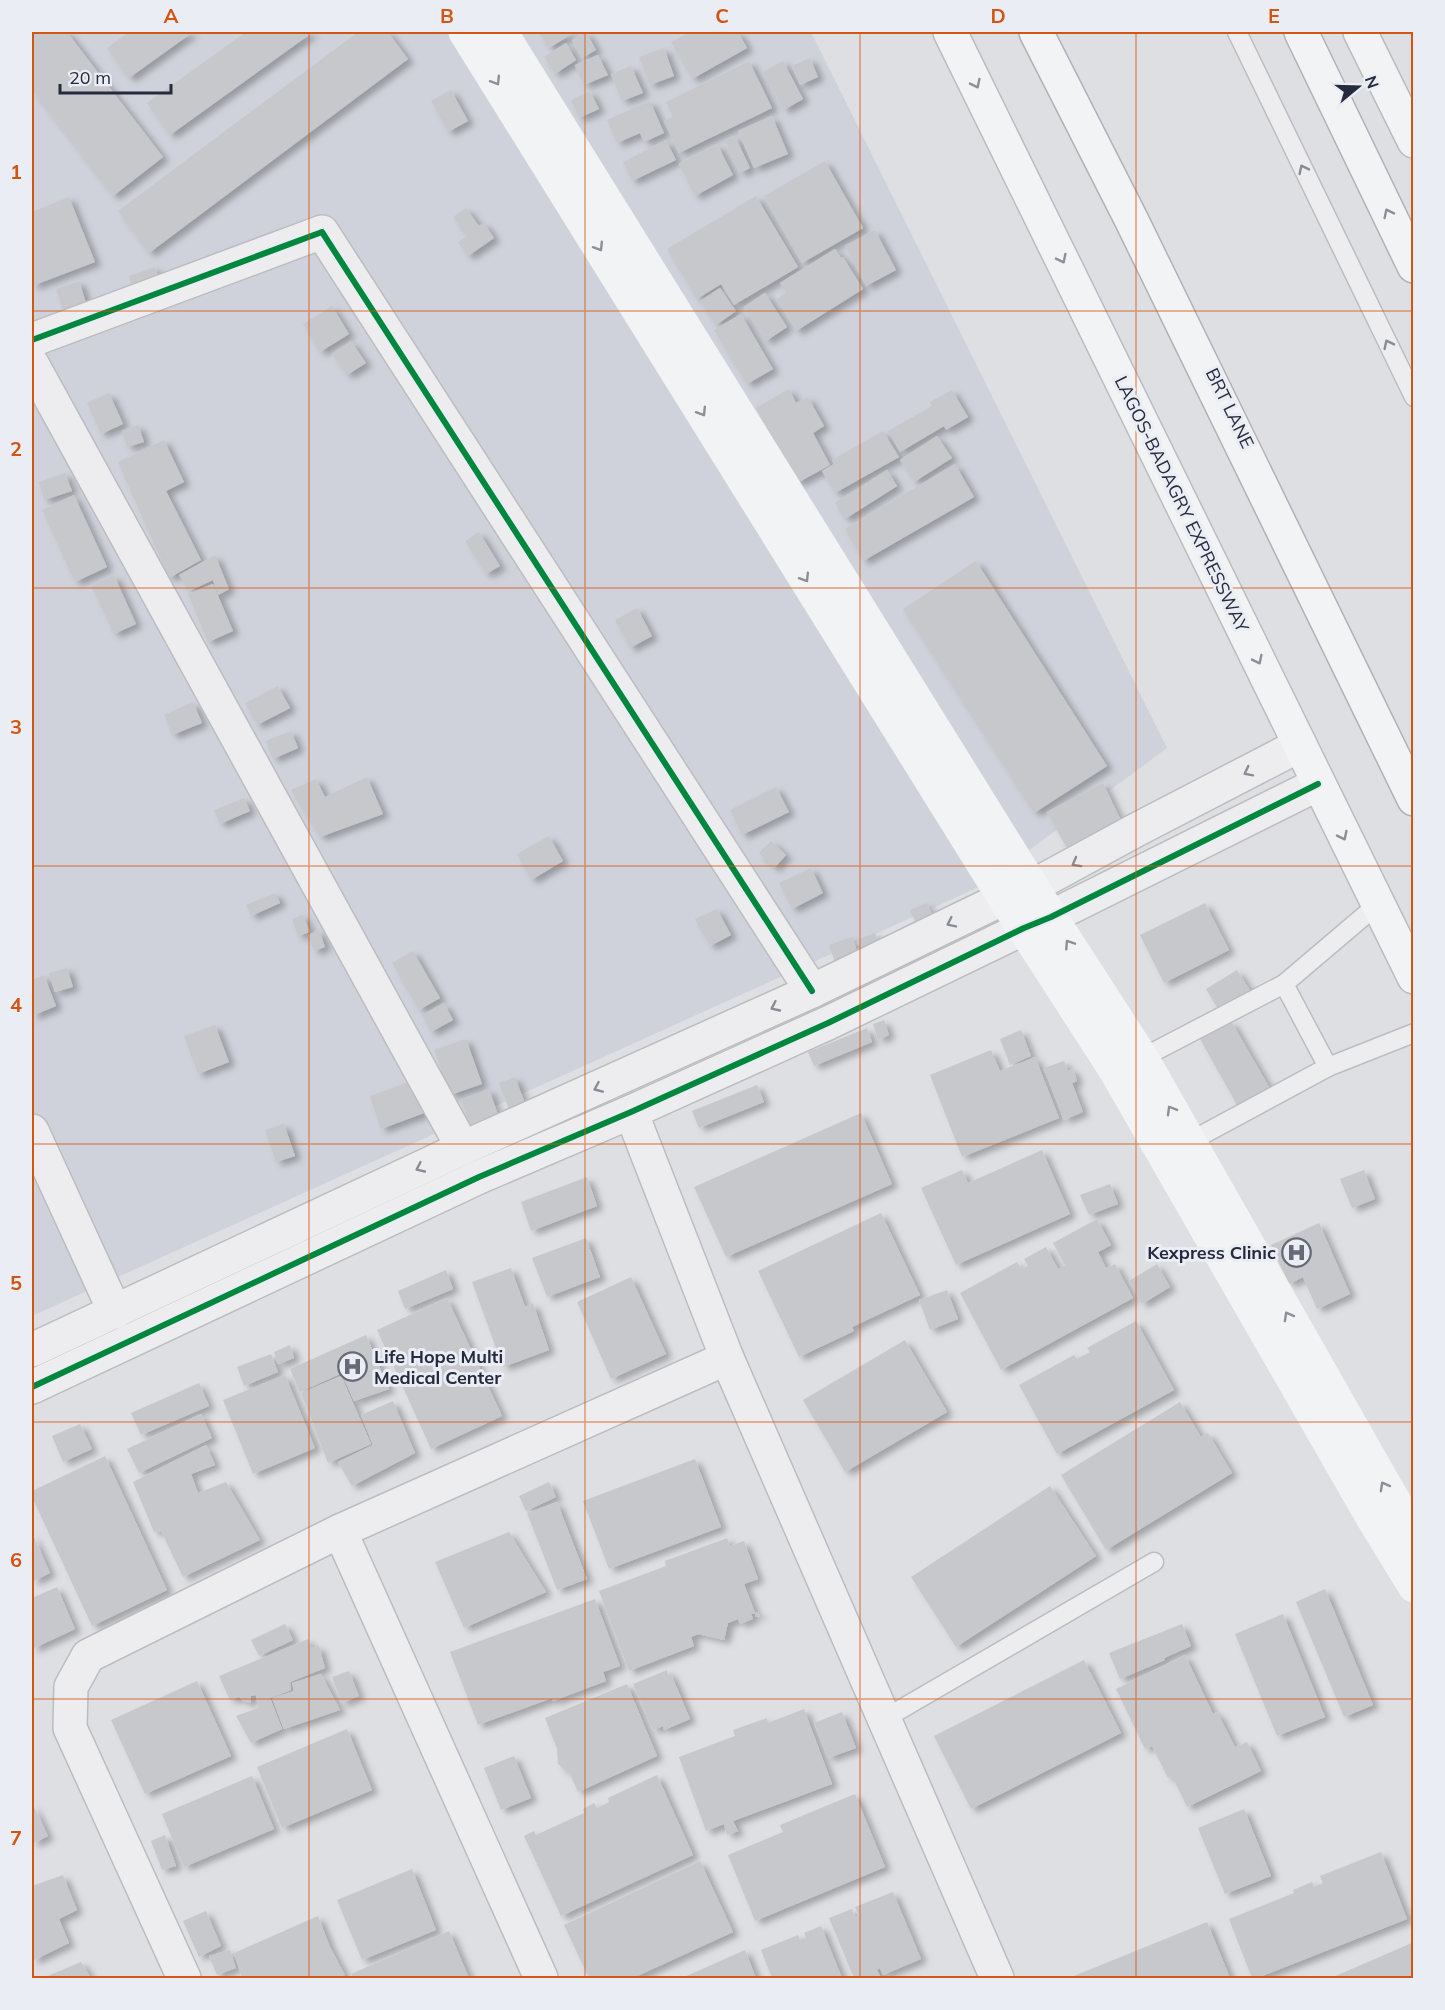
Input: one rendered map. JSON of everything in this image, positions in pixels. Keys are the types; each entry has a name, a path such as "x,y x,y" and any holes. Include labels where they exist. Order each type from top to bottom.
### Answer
{"main road":[{"path":"465,32 1019,892"},
{"path":"501,32 1038,923 1120,1080 1413,1586"},
{"name":"LAGOS-BADAGRY EXPRESSWAY","path":"950,32 1413,977"},
{"path":"1036,32 1131,219 1413,799"},
{"path":"1300,32 1413,266"},
{"path":"1360,32 1413,141"},
{"path":"1038,923 1142,1058 1413,1536"}],"street":[{"path":"32,340 322,232 812,991"},
{"path":"32,364 462,1149"},
{"path":"32,1350 462,1149 812,991 1019,892 1300,745"},
{"path":"32,1387 479,1177 631,1112 828,1023 1038,923 1318,784"},
{"path":"631,1112 727,1358 997,1978"},
{"path":"32,1131 115,1311"},
{"path":"184,1978 70,1728 72,1687 88,1656 340,1532 727,1358"},
{"path":"340,1532 541,1978"}],"lane":[{"name":"BRT LANE","path":"1048,32 1413,784"},
{"path":"1237,32 1413,397"},
{"path":"1142,1058 1284,984 1377,905"},
{"path":"1284,984 1328,1067"},
{"path":"1189,1142 1328,1067 1413,1033"},
{"path":"884,1719 1154,1562"}],"shaded area":[{"path":"32,32 811,32 1167,748 981,886 32,1316"}],"building":[{"path":"32,32 67,32 163,157 113,196 32,90"},
{"path":"129,32 193,32 129,78 107,48"},
{"path":"246,32 313,32 170,135 147,103"},
{"path":"358,32 388,32 408,59 149,253 118,211"},
{"path":"538,32 575,32 549,48"},
{"path":"586,32 596,50 582,58 572,40"},
{"path":"690,32 738,32 747,48 692,79 671,42"},
{"path":"566,43 576,60 555,74 544,57"},
{"path":"664,48 674,76 650,85 639,57"},
{"path":"598,55 608,75 584,85 575,65"},
{"path":"810,58 818,77 800,85 792,66"},
{"path":"749,61 772,108 679,153 664,121 673,117 666,102"},
{"path":"783,61 803,99 784,110 763,72"},
{"path":"631,66 643,93 622,101 611,74"},
{"path":"451,90 468,121 448,132 431,101"},
{"path":"590,91 599,109 579,118 571,100"},
{"path":"650,101 664,133 644,142 640,133 617,143 607,120"},
{"path":"772,116 788,154 754,168 738,131"},
{"path":"735,136 750,168 740,173 724,140"},
{"path":"666,140 676,160 632,181 623,162"},
{"path":"717,144 733,175 695,196 679,164"},
{"path":"825,161 863,228 802,263 764,196"},
{"path":"756,196 798,267 734,305 721,284 697,299 667,249"},
{"path":"69,197 95,262 32,286 32,212"},
{"path":"466,208 479,226 484,223 494,238 468,256 458,242 467,236 453,217"},
{"path":"875,230 896,270 866,286 845,246"},
{"path":"835,249 841,258 843,257 863,289 796,331 777,299 786,293 780,283"},
{"path":"155,267 161,285 134,294 129,276"},
{"path":"79,281 87,306 64,313 56,289"},
{"path":"720,288 736,311 716,325 700,301"},
{"path":"765,293 787,327 766,341 744,307"},
{"path":"332,306 349,334 320,352 303,324"},
{"path":"741,314 773,369 747,384 714,330"},
{"path":"351,341 366,363 347,375 332,354"},
{"path":"789,389 796,403 808,397 824,426 813,433 830,465 797,483 756,408"},
{"path":"952,390 968,417 946,430 944,426 900,452 888,431 932,406 930,402"},
{"path":"109,393 123,424 101,434 87,403"},
{"path":"138,425 144,442 127,447 122,431"},
{"path":"883,431 899,457 835,493 822,471 834,464 832,460"},
{"path":"937,436 952,458 914,482 900,460"},
{"path":"164,440 184,482 166,491 201,560 169,578 118,462"},
{"path":"955,464 974,497 863,561 845,529"},
{"path":"887,470 897,486 845,519 835,503"},
{"path":"65,473 72,491 44,500 39,482"},
{"path":"74,495 107,567 75,582 42,510"},
{"path":"479,532 500,566 486,574 465,541"},
{"path":"215,555 229,589 218,595 213,580 189,591 179,575"},
{"path":"976,561 1107,766 1034,813 903,609"},
{"path":"114,575 136,624 114,634 91,586"},
{"path":"213,584 233,631 208,642 188,594"},
{"path":"637,608 652,636 630,648 615,620"},
{"path":"278,686 290,708 257,725 245,703"},
{"path":"193,702 202,723 172,735 164,715"},
{"path":"291,731 298,748 273,759 266,741"},
{"path":"367,777 383,814 320,837 291,790 316,779 325,797"},
{"path":"1103,783 1123,825 1070,854 1047,812"},
{"path":"776,787 789,812 742,835 730,810"},
{"path":"244,798 250,811 220,824 214,810"},
{"path":"549,836 563,861 531,880 517,854"},
{"path":"771,841 786,855 774,868 759,853"},
{"path":"811,868 823,893 792,909 779,883"},
{"path":"275,893 280,903 251,916 246,905"},
{"path":"927,903 937,927 920,934 910,910"},
{"path":"1205,903 1229,950 1164,983 1140,935"},
{"path":"717,909 731,935 710,946 695,919"},
{"path":"303,915 310,932 298,936 292,919"},
{"path":"319,930 325,947 314,951 308,935"},
{"path":"875,933 883,956 865,958 859,939"},
{"path":"852,937 860,960 836,965 829,945"},
{"path":"413,951 440,998 419,1010 392,963"},
{"path":"67,968 73,987 55,992 49,973"},
{"path":"1237,970 1251,992 1220,1012 1206,989"},
{"path":"44,975 56,1006 32,1016 32,980"},
{"path":"444,1003 453,1020 431,1032 422,1015"},
{"path":"884,1020 889,1035 878,1040 873,1024"},
{"path":"1231,1021 1269,1087 1237,1105 1200,1039"},
{"path":"215,1025 229,1062 198,1074 184,1036"},
{"path":"867,1028 872,1042 814,1066 808,1052"},
{"path":"1021,1030 1031,1056 1010,1065 1000,1039"},
{"path":"466,1039 482,1084 450,1095 434,1050"},
{"path":"991,1050 1000,1071 1035,1057 1059,1118 962,1157 930,1075"},
{"path":"1064,1061 1068,1071 1073,1069 1077,1081 1072,1083 1083,1112 1064,1120 1044,1068"},
{"path":"515,1077 529,1114 513,1120 499,1083"},
{"path":"412,1081 424,1113 381,1129 370,1096"},
{"path":"757,1085 764,1102 699,1128 692,1111"},
{"path":"489,1089 503,1129 482,1137 477,1123 470,1126 461,1100"},
{"path":"861,1113 892,1184 726,1257 694,1187"},
{"path":"284,1124 295,1156 276,1162 265,1130"},
{"path":"1042,1150 1070,1214 956,1265 921,1188 962,1170 968,1183"},
{"path":"1364,1170 1375,1199 1352,1208 1340,1179"},
{"path":"587,1177 597,1206 531,1231 521,1202"},
{"path":"1110,1184 1118,1204 1089,1215 1080,1195"},
{"path":"881,1213 920,1295 852,1327 854,1331 799,1357 758,1271"},
{"path":"1097,1219 1111,1245 1098,1252 1106,1268 1115,1264 1133,1298 1001,1370 960,1293 1017,1262 1021,1269 1028,1266 1024,1259 1046,1247 1058,1269 1065,1265 1053,1243"},
{"path":"1319,1223 1350,1294 1317,1309 1303,1277 1289,1284 1271,1245"},
{"path":"586,1238 600,1277 547,1297 532,1258"},
{"path":"1157,1264 1170,1287 1142,1304 1129,1281"},
{"path":"511,1268 525,1307 533,1303 549,1350 503,1367 472,1282"},
{"path":"446,1270 453,1289 405,1309 398,1291"},
{"path":"631,1277 666,1354 611,1379 577,1302"},
{"path":"947,1290 958,1319 930,1330 919,1300"},
{"path":"447,1298 502,1416 431,1449 377,1330"},
{"path":"1136,1321 1174,1390 1057,1454 1019,1385 1074,1355 1077,1359 1090,1352 1087,1348"},
{"path":"366,1335 389,1389 354,1401 342,1373 300,1392 290,1369"},
{"path":"905,1340 947,1412 845,1472 803,1400"},
{"path":"290,1345 294,1358 278,1364 274,1352"},
{"path":"271,1354 278,1372 244,1386 237,1367"},
{"path":"285,1375 315,1448 253,1474 223,1400"},
{"path":"341,1376 371,1444 328,1463 301,1393"},
{"path":"199,1383 209,1406 141,1435 131,1413"},
{"path":"393,1401 415,1453 352,1486 338,1462 373,1445 361,1415"},
{"path":"1180,1402 1201,1437 1208,1433 1232,1473 1106,1550 1061,1475"},
{"path":"201,1414 212,1438 139,1473 127,1449"},
{"path":"80,1424 92,1449 63,1462 52,1436"},
{"path":"206,1445 215,1465 191,1474 198,1493 226,1482 260,1540 183,1577 161,1531 154,1532 133,1482"},
{"path":"105,1456 167,1590 92,1626 32,1497 32,1491"},
{"path":"695,1459 721,1527 609,1569 583,1501"},
{"path":"549,1482 556,1497 526,1511 519,1496"},
{"path":"1050,1486 1096,1556 956,1647 911,1577"},
{"path":"557,1502 587,1579 557,1590 527,1513"},
{"path":"509,1532 546,1592 464,1628 435,1562"},
{"path":"32,1533 50,1573 32,1582"},
{"path":"727,1538 730,1546 744,1541 758,1579 744,1584 755,1613 751,1614 753,1619 740,1624 738,1619 728,1623 724,1640 698,1634 691,1637 694,1646 629,1671 599,1591 666,1566 665,1561"},
{"path":"57,1587 75,1629 32,1649 32,1598"},
{"path":"1325,1589 1373,1705 1344,1717 1296,1602"},
{"path":"595,1599 620,1666 603,1672 606,1681 478,1725 450,1652"},
{"path":"1283,1614 1325,1717 1277,1736 1235,1634"},
{"path":"285,1624 293,1640 259,1656 251,1640"},
{"path":"1182,1624 1191,1646 1120,1679 1109,1653"},
{"path":"308,1639 311,1648 319,1646 325,1668 290,1682 291,1690 270,1698 282,1729 251,1743 236,1716 258,1708 256,1695 251,1696 251,1703 239,1697 230,1700 219,1676"},
{"path":"1185,1655 1213,1714 1217,1712 1235,1747 1247,1742 1261,1771 1187,1807 1172,1776 1168,1778 1152,1746 1145,1749 1116,1689"},
{"path":"1084,1660 1121,1733 971,1809 934,1736"},
{"path":"667,1670 668,1675 671,1674 690,1719 664,1730 663,1726 653,1730 633,1684"},
{"path":"349,1671 359,1696 342,1703 332,1677"},
{"path":"321,1674 340,1710 284,1729 272,1698 294,1691 292,1683"},
{"path":"197,1681 231,1756 145,1794 111,1720"},
{"path":"627,1684 657,1756 578,1792 570,1774 558,1764 557,1749 545,1718"},
{"path":"804,1709 832,1784 733,1821 738,1831 727,1835 724,1824 706,1831 679,1757 735,1736 733,1730 767,1718 768,1723"},
{"path":"842,1712 856,1748 828,1758 814,1723"},
{"path":"347,1729 372,1790 282,1828 257,1767"},
{"path":"514,1756 531,1798 501,1810 484,1768"},
{"path":"657,1775 693,1855 561,1916 524,1836 534,1831 536,1835 584,1813 583,1809 594,1803 597,1808 609,1802 608,1798"},
{"path":"252,1776 274,1829 184,1867 162,1814"},
{"path":"855,1794 885,1867 755,1921 728,1855 783,1832 780,1825"},
{"path":"32,1803 48,1836 32,1844"},
{"path":"1244,1809 1271,1876 1225,1894 1198,1828"},
{"path":"165,1835 176,1866 162,1870 151,1841"},
{"path":"1381,1852 1407,1919 1252,1978 1229,1919 1294,1893 1293,1890 1312,1882 1314,1887 1323,1883 1320,1876"},
{"path":"700,1861 733,1932 633,1978 589,1978 564,1925"},
{"path":"412,1869 436,1930 362,1960 337,1900"},
{"path":"63,1875 77,1910 59,1919 69,1943 32,1961 32,1886"},
{"path":"893,1892 921,1959 883,1975 880,1968 877,1970 880,1976 874,1978 854,1978 829,1918 852,1909 855,1917 859,1915 855,1907"},
{"path":"206,1911 221,1946 199,1957 183,1921"},
{"path":"318,1916 330,1947 345,1975 337,1978 242,1978 234,1953"},
{"path":"1207,1922 1230,1978 1069,1978"},
{"path":"821,1926 842,1978 772,1978 761,1950 798,1935 800,1940 806,1938 804,1933"},
{"path":"449,1931 469,1978 353,1978 351,1974"},
{"path":"1414,1942 1414,1978 1331,1978"},
{"path":"230,1950 236,1968 217,1975 209,1956"},
{"path":"745,1950 756,1978 682,1978"},
{"path":"81,1962 91,1978 43,1978"}],"cycle path":[{"path":"32,340 322,232 812,991"},
{"path":"32,1387 479,1177 631,1112 828,1023 1051,917 1318,784"}],"place":[{"name":"Kexpress Clinic","path":"1297,1252"},
{"name":"Life Hope Multi Medical Center","path":"353,1366"}]}
